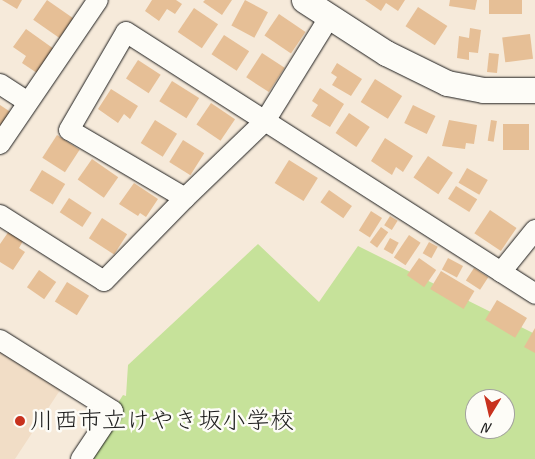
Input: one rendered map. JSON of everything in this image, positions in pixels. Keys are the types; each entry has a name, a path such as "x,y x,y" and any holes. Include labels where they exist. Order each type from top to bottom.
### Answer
{"street":[{"path":"304,0 386,53 447,83 484,90 535,90"},
{"path":"0,144 89,3"},
{"path":"0,215 104,281 265,120 330,16"},
{"path":"186,198 68,130 126,32 535,294"},
{"path":"0,84 28,102"},
{"path":"501,272 535,230"},
{"path":"0,340 113,412 81,459"}],"shaded area":[{"name":"川西市立けやき坂小学校","path":"0,345 64,384 15,459 0,459"}],"green space":[{"path":"258,244 319,302 358,246 535,334 535,459 82,459 123,395 126,396 128,365"}],"building":[{"path":"2,0 22,0 17,9"},
{"path":"47,0 73,18 59,38 33,20"},
{"path":"152,0 176,0 182,4 175,14 167,9 159,21 145,11"},
{"path":"205,0 232,0 222,15 203,2"},
{"path":"245,0 268,12 254,38 231,26"},
{"path":"365,0 405,0 398,11 386,3 381,11"},
{"path":"450,0 477,0 475,10 449,6"},
{"path":"489,0 522,0 522,14 489,14"},
{"path":"418,7 447,26 435,45 405,26"},
{"path":"194,8 218,24 202,48 178,32"},
{"path":"279,14 306,32 291,53 264,36"},
{"path":"470,28 481,30 478,53 469,52 469,60 457,58 459,36 469,38"},
{"path":"26,29 54,49 37,73 22,63 26,56 13,47"},
{"path":"530,34 533,59 505,62 502,37"},
{"path":"224,35 249,51 237,71 211,54"},
{"path":"262,53 285,68 269,92 246,77"},
{"path":"489,53 499,54 497,73 487,72"},
{"path":"138,60 161,75 149,93 126,78"},
{"path":"337,63 362,79 351,96 332,85 337,77 331,73"},
{"path":"375,79 402,96 388,119 361,102"},
{"path":"172,81 199,98 186,118 159,101"},
{"path":"320,88 344,104 330,127 311,116 318,105 312,101"},
{"path":"111,89 138,106 130,119 124,114 118,123 98,109"},
{"path":"211,103 235,119 221,141 196,125"},
{"path":"0,105 12,113 0,132"},
{"path":"413,105 435,116 427,134 404,123"},
{"path":"349,113 370,127 356,147 336,133"},
{"path":"155,120 177,134 163,157 141,143"},
{"path":"449,120 477,125 474,144 466,143 465,149 442,146"},
{"path":"491,120 497,121 494,142 488,141"},
{"path":"503,124 529,124 529,150 503,150"},
{"path":"57,135 80,150 65,172 42,158"},
{"path":"385,138 413,156 403,172 396,167 392,175 371,161"},
{"path":"183,140 204,153 190,175 169,162"},
{"path":"428,156 453,173 438,194 413,178"},
{"path":"92,159 118,177 104,198 78,179"},
{"path":"289,160 318,178 304,201 275,183"},
{"path":"467,168 488,180 479,195 458,183"},
{"path":"42,170 65,184 53,204 30,191"},
{"path":"134,183 158,199 146,217 140,213 138,216 119,204"},
{"path":"456,186 477,199 469,212 448,199"},
{"path":"329,190 352,206 343,218 320,202"},
{"path":"69,198 92,213 82,227 60,212"},
{"path":"490,210 517,228 501,251 474,233"},
{"path":"371,211 382,218 370,237 359,231"},
{"path":"390,216 398,221 392,230 384,225"},
{"path":"102,218 127,234 114,254 89,238"},
{"path":"381,227 388,232 377,248 370,242"},
{"path":"9,231 23,241 19,248 25,252 13,270 0,262 0,244"},
{"path":"409,235 421,243 406,265 394,257"},
{"path":"390,238 399,243 392,254 384,249"},
{"path":"429,242 438,247 431,258 423,253"},
{"path":"419,258 436,270 424,287 407,275"},
{"path":"448,258 463,266 457,277 442,269"},
{"path":"474,268 488,277 480,290 466,281"},
{"path":"39,270 56,282 44,299 27,287"},
{"path":"441,271 474,291 464,309 430,289"},
{"path":"67,282 89,296 77,315 55,302"},
{"path":"497,300 527,318 515,338 485,320"},
{"path":"535,328 535,353 524,347"}],"place":[{"name":"川西市立けやき坂小学校","path":"20,421"}]}
